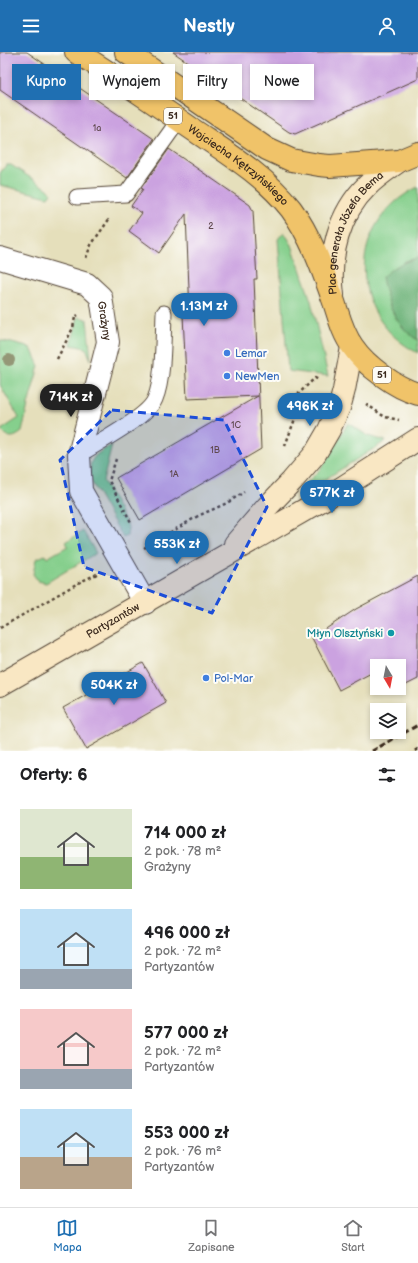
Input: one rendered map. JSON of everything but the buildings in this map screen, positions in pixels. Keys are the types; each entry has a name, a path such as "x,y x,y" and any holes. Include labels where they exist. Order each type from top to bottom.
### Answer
{"main road":[{"name":"Wojciecha Kętrzyńskiego","path":"76,52 228,153 268,184 290,208 309,239 334,303"},
{"name":"51","path":"126,52 267,149 290,160 330,166 409,157"},
{"name":"Plac generała Józefa Bema","path":"334,303 352,347 387,379 407,391 418,394"}],"street":[{"name":"Plac generała Józefa Bema","path":"334,303 331,282 332,262 336,241 343,221 353,203 366,186 382,172 409,157"},
{"name":"Grażyny","path":"0,258 87,284 101,297 108,342 79,455 81,491 145,603"},
{"name":"Partyzantów","path":"226,556 267,507 315,454 329,430 340,405 352,347"},
{"name":"Partyzantów","path":"0,685 329,496 418,439"}],"lane":[{"path":"78,197 126,194 179,120"},
{"path":"79,455 137,419 155,400 160,381 164,313"}],"path":[{"path":"78,281 91,245 126,194"},
{"path":"57,359 73,328 75,317"},
{"path":"283,450 287,444 296,416 295,398 315,378"},
{"path":"361,400 384,417 404,422"},
{"path":"121,429 123,436 110,481 134,528"},
{"path":"139,550 198,516 227,503 247,491"},
{"path":"0,628 78,583 105,570"}],"highlighted area":[{"path":"112,410 224,420 267,507 212,613 84,567 60,460"}],"green space":[{"path":"6,165 11,165 48,189 51,193 48,197 0,185 0,173"},
{"path":"418,187 418,258 405,261 389,305 405,329 418,340 418,353 395,337 378,317 368,294 364,270 368,245 378,223 394,203"},
{"path":"284,232 292,245 311,301 328,376 288,371 278,239"},
{"path":"418,258 418,340 403,328 393,313 386,296 382,277 399,265"},
{"path":"78,317 87,319 91,360 86,348 71,345"},
{"path":"0,340 31,348 39,366 22,432 13,437 6,435 1,430 19,418 0,385"},
{"path":"348,423 368,436 386,441 300,495 298,493 322,467"},
{"path":"112,445 103,481 127,524 127,536 123,538 91,481 90,473 93,458"},
{"path":"83,531 96,553 46,583 38,581 33,574 36,559 45,555 47,558 68,546 66,542"}],"railway":[{"path":"372,751 418,725"}],"place":[{"name":"Lemar","path":"227,353"},
{"name":"NewMen","path":"227,376"},
{"name":"Młyn Olsztyński","path":"391,633"},
{"name":"Pol-Mar","path":"206,678"}]}
